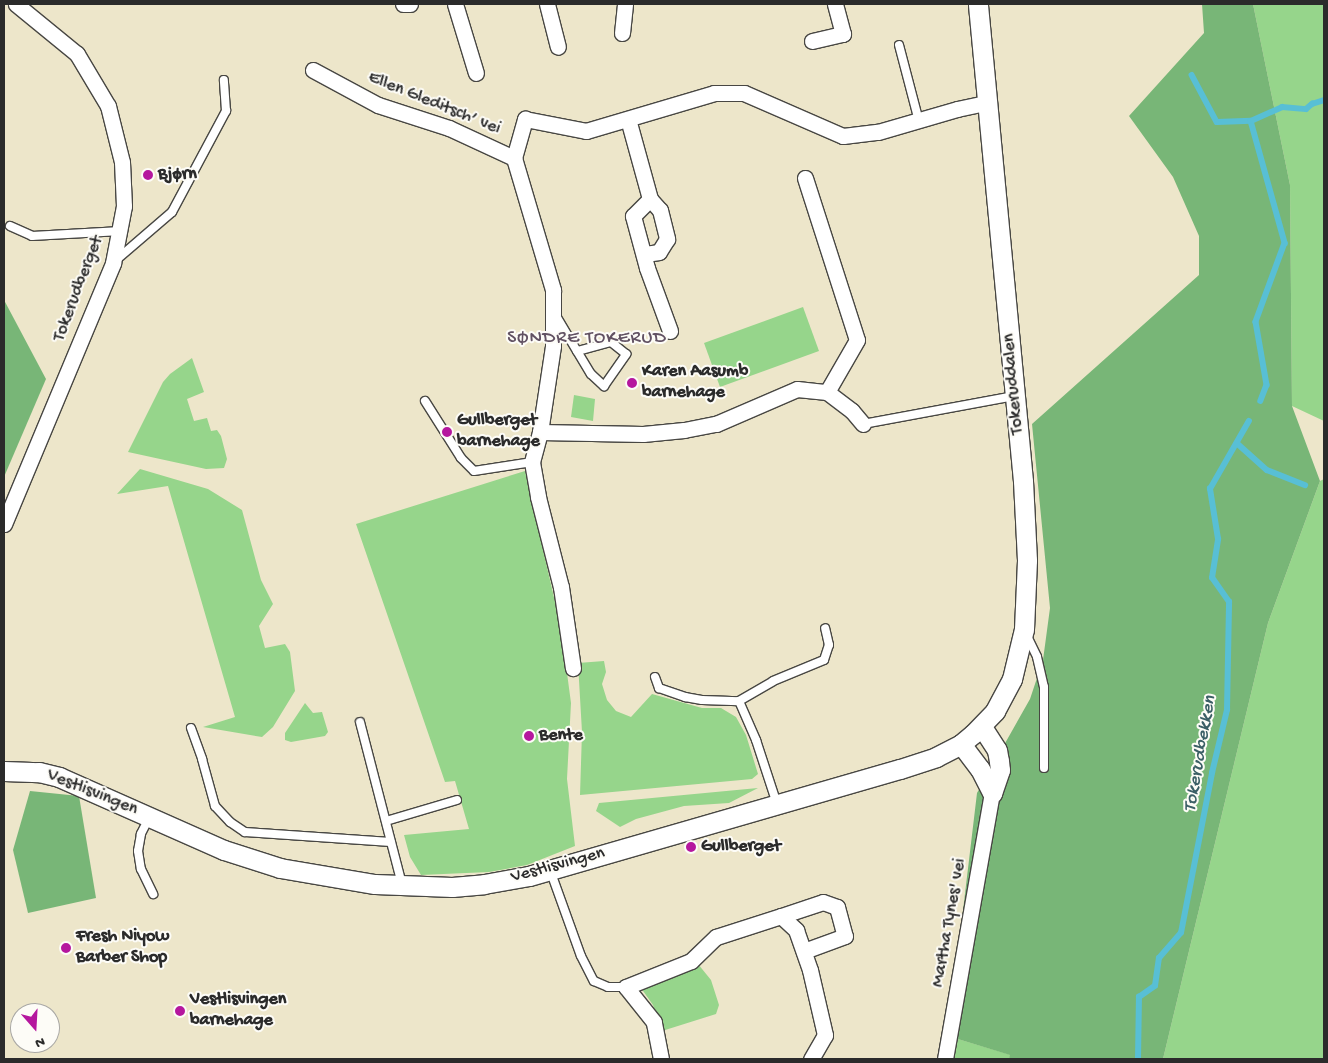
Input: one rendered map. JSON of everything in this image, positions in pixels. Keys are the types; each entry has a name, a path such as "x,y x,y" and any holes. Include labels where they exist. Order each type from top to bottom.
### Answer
{"street":[{"name":"Tokerudberget","path":"4,524 113,263 124,206 122,162 108,106 77,54 18,4"},
{"path":"403,4 410,4"},
{"path":"455,4 476,73"},
{"path":"546,4 558,47"},
{"path":"622,33 625,4"},
{"path":"812,41 842,34 835,4"},
{"name":"Tokeruddalen","path":"961,744 982,727 1004,696 1012,679 1024,629 1026,528 978,4"},
{"name":"Ellen Gleditsch’ vei","path":"313,70 378,105 449,128 514,158"},
{"name":"Ellen Gleditsch’ vei","path":"532,462 540,432 554,346 553,290 514,158 525,119 586,132 714,93 744,92 843,136 878,132 957,109 986,103"},
{"path":"628,119 650,199 660,210 667,239 659,252 644,254"},
{"path":"805,178 857,340 827,392"},
{"path":"650,199 633,216 647,268 670,331"},
{"path":"540,432 643,434 684,430 716,424 797,389 827,392 852,411 863,424"},
{"path":"532,462 538,497 561,587 573,668"},
{"path":"982,727 997,750 999,761 1000,770 992,793"},
{"path":"961,744 980,769 992,793"},
{"name":"Vestlisvingen","path":"4,771 39,772 59,777 224,850 280,868 343,880 403,886 452,887 484,884 550,870 923,762 961,744"},
{"name":"Martha Tynes' vei","path":"945,1059 992,793"},
{"path":"660,1059 654,1022 626,987 691,961 716,937 823,902 837,907 845,936 804,951"},
{"path":"780,916 796,930 804,951 825,1035 811,1059"}],"lane":[{"path":"899,45 919,121"},
{"path":"113,263 172,212 226,111 224,80"},
{"path":"10,226 32,236 120,231"},
{"name":"Ellen Gleditsch’ vei","path":"553,310 577,351 591,374 604,386 626,354 611,342 577,351"},
{"path":"863,424 1015,396"},
{"path":"425,401 461,458 474,471 532,462"},
{"path":"654,677 659,688 685,696 702,700 739,701 773,681 824,660 828,645 825,628"},
{"path":"1024,629 1037,658 1044,687 1044,768"},
{"path":"739,701 756,740 777,804"},
{"path":"360,722 403,886"},
{"path":"191,728 215,806 230,822 245,832 391,842"},
{"path":"386,821 457,800"},
{"name":"Vestlisvingen","path":"149,818 141,834 138,851 141,869 153,894"},
{"path":"550,870 581,956 594,980 608,987 626,987"}],"green space":[{"path":"1202,4 1253,4 1290,185 1292,406 1320,481 1268,623 1163,1059 1009,1059 1010,1055 948,1036 977,793 1030,699 1043,660 1050,608 1032,424 1199,275 1199,236 1173,177 1129,116 1204,33"},
{"path":"1253,4 1324,4 1324,421 1292,406 1290,185"},
{"path":"4,300 46,379 4,477"},
{"path":"803,307 819,351 720,387 704,343"},
{"path":"192,358 204,392 187,399 194,421 207,418 211,431 217,430 221,436 227,459 224,468 206,469 128,452 163,382 170,374"},
{"path":"574,395 595,399 593,421 571,417"},
{"path":"140,469 208,489 242,510 261,580 273,604 259,626 265,648 285,644 290,652 295,691 273,727 262,737 203,727 235,717 168,486 117,494"},
{"path":"525,471 561,628 571,703 567,779 575,846 527,865 489,872 421,875 410,857 404,835 469,829 455,781 445,782 356,524"},
{"path":"1324,479 1324,1059 1163,1059 1268,623 1320,481"},
{"path":"604,661 606,672 602,684 607,700 616,711 631,717 652,694 702,708 721,708 736,717 746,735 758,774 752,779 580,795 582,732 578,663"},
{"path":"305,703 313,713 322,712 328,732 325,736 291,742 285,740 285,733"},
{"path":"758,788 729,803 684,806 636,819 620,827 596,811 599,803"},
{"path":"30,791 79,796 96,898 28,913 13,850"},
{"path":"698,964 711,980 719,1005 716,1014 662,1031 653,1005 641,988"},
{"path":"948,1036 1011,1055 1009,1059 945,1059"}],"waterway":[{"name":"Tokerudbekken","path":"1192,75 1217,122 1251,121 1285,243 1256,322 1267,385 1261,401"},
{"path":"1251,121 1282,107 1306,109 1312,104 1324,100"},
{"name":"Tokerudbekken","path":"1138,1059 1139,997 1155,986 1159,958 1181,933 1212,773 1227,710 1229,602 1212,578 1218,539 1210,489 1249,421"},
{"path":"1237,443 1267,470 1305,485"}],"place":[{"name":"Bjørn","path":"148,175"},
{"name":"Karen Aasumb barnehage","path":"632,383"},
{"name":"Gullberget barnehage","path":"447,432"},
{"name":"Bente","path":"529,736"},
{"name":"Gullberget","path":"691,847"},
{"name":"Fresh Niyow Barber Shop","path":"66,948"},
{"name":"Vestlisvingen barnehage","path":"180,1011"}],"district":[{"name":"SØNDRE TOKERUD","path":"587,339"}]}
